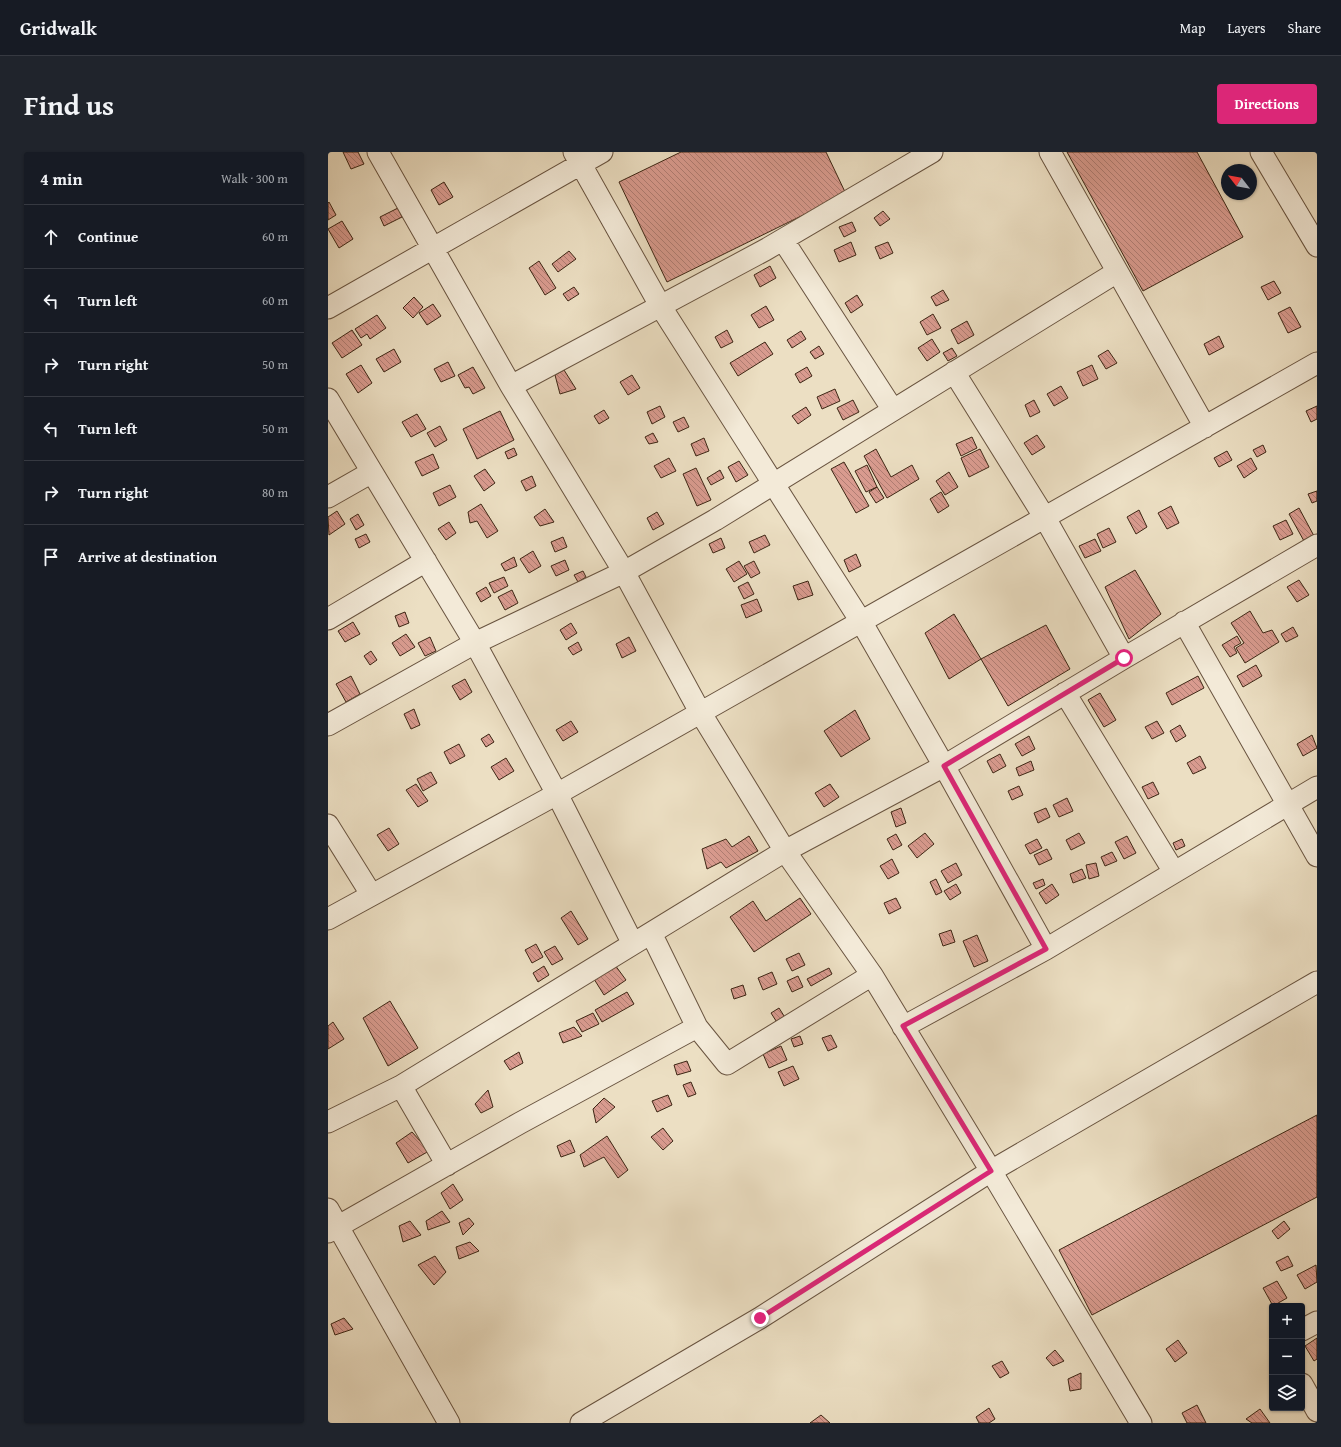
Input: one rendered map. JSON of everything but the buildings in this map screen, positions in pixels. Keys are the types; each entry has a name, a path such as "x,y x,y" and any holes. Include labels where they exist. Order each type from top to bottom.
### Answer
{"street":[{"path":"378,152 431,248 511,386 624,572 700,712 785,851 872,975 1141,1423"},
{"path":"328,308 431,248 577,158 602,152"},
{"path":"511,386 661,307 783,240 932,152"},
{"path":"1050,152 1205,427"},
{"path":"1261,152 1317,246"},
{"path":"577,158 661,307 772,484 862,622 1046,949"},
{"path":"783,240 892,410"},
{"path":"328,725 475,643 624,572 715,520 1117,272"},
{"path":"328,919 371,894 557,794 1317,363"},
{"path":"954,372 1045,518 1124,658"},
{"path":"328,399 475,643 557,794 633,944"},
{"path":"328,497 372,472"},
{"path":"328,1122 401,1086 785,851 944,766 1184,622 1317,545"},
{"path":"328,619 426,561"},
{"path":"1184,622 1317,856"},
{"path":"1065,693 1174,872"},
{"path":"903,1026 1046,949 1317,787"},
{"path":"328,825 371,894"},
{"path":"651,933 697,1027 727,1064 872,975"},
{"path":"581,1423 760,1318 991,1171 1317,982"},
{"path":"449,1423 331,1222 447,1165 520,1123 697,1027"},
{"path":"401,1086 447,1165"},
{"path":"1305,1328 1317,1322"},
{"path":"1305,1389 1317,1411"}],"route":[{"path":"760,1318 991,1171 903,1026 1046,949 944,766 1124,658"}]}
